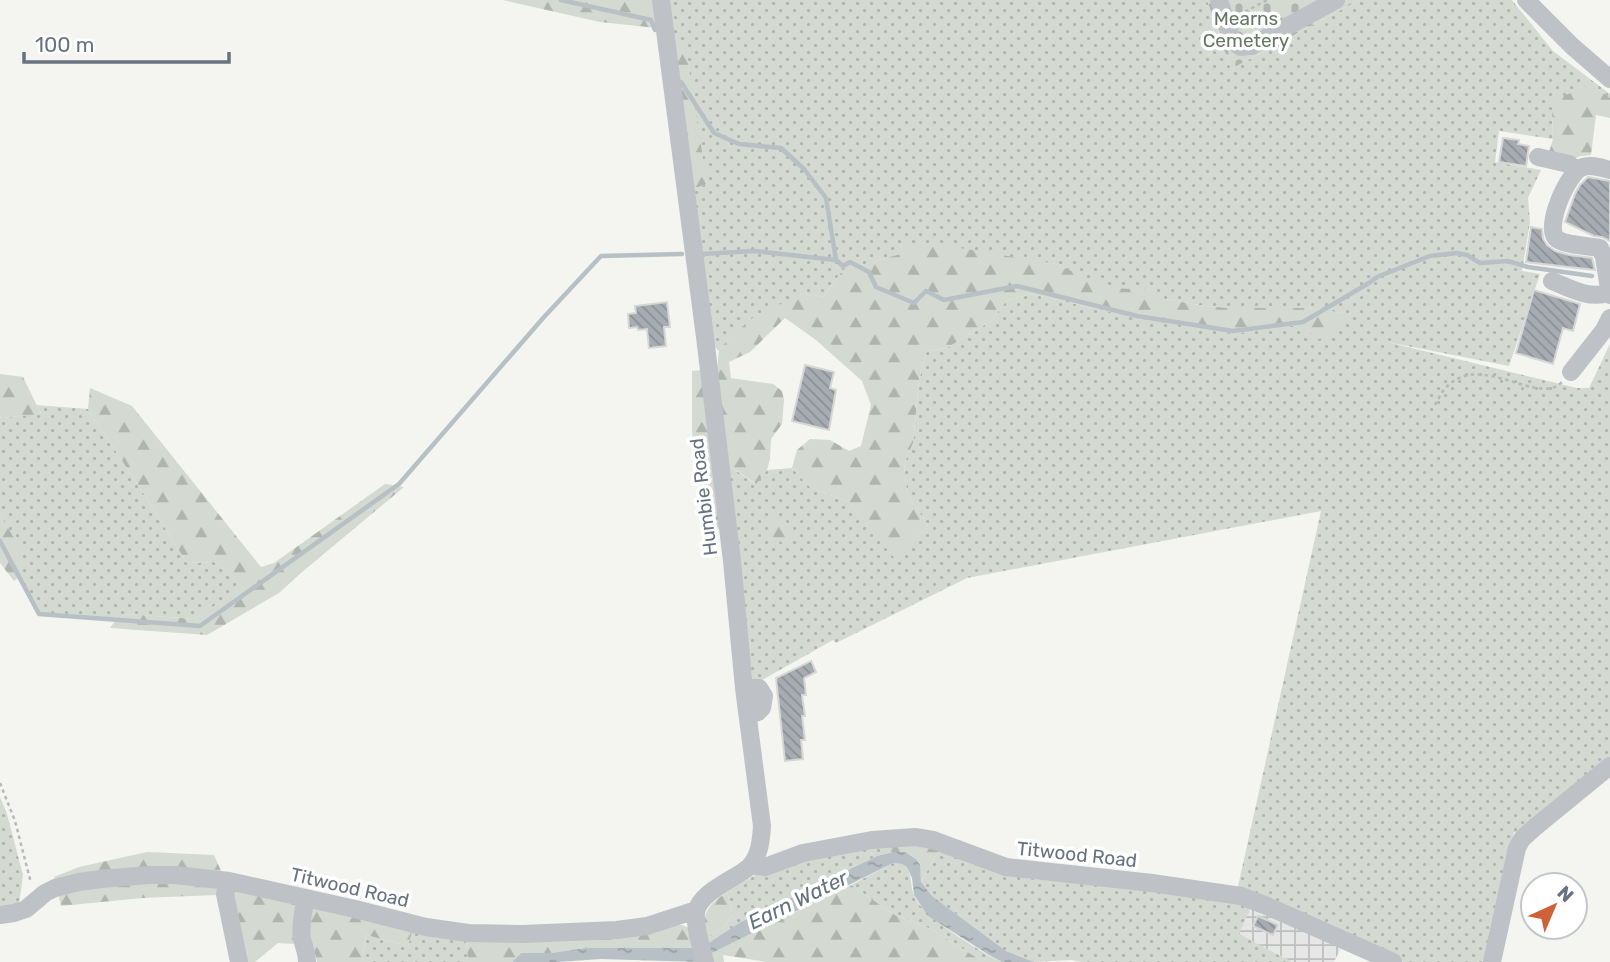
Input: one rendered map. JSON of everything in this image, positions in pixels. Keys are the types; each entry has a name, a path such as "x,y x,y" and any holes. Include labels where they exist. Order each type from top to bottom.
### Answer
{"street":[{"name":"Humbie Road","path":"660,0 709,364 744,688 762,826 761,844 751,865"},
{"path":"1219,0 1231,38 1240,47 1251,46 1336,0"},
{"path":"1526,0 1610,79"},
{"path":"1538,156 1569,164 1576,170"},
{"path":"1552,281 1586,295 1600,295 1609,284 1600,248 1561,241 1554,238 1552,233 1556,208 1576,170 1585,166 1610,170"},
{"path":"1571,372 1599,337 1610,318"},
{"path":"1492,962 1517,848 1522,839 1610,766"},
{"name":"Titwood Road","path":"751,865 765,867 803,853 872,840 933,840 1006,867 1241,896 1393,962"},
{"path":"705,962 698,934 696,910 711,892 751,865"},
{"name":"Titwood Road","path":"7,914 26,909 54,888 79,882 176,875 229,881 426,927 468,933 617,930 647,926 696,910"},
{"path":"229,881 225,894 239,962"},
{"path":"306,898 301,925 307,962"}],"path":[{"path":"1226,22 1266,0"},
{"path":"1435,405 1444,389 1457,379 1472,374 1550,389 1558,386 1571,372"},
{"path":"0,783 15,821 37,899"}],"shaded area":[{"path":"1251,907 1341,948 1334,962 1292,962 1238,934"}],"green space":[{"path":"503,0 653,0 657,28 600,22"},
{"path":"668,0 1207,0 1231,69 1359,0 1512,0 1553,51 1610,94 1610,98 1599,90 1552,111 1553,139 1499,131 1495,162 1541,170 1528,198 1530,222 1522,271 1540,274 1509,366 1387,342 1577,388 1589,388 1610,344 1610,760 1518,833 1514,832 1487,962 1403,962 1237,891 1321,511 967,578 836,643 833,640 753,685 725,463 755,484 767,470 792,468 810,487 849,502 895,558 928,526 907,493 904,464 913,443 919,380 926,353 947,348 991,321 1007,300 1031,294 1142,319 1284,326 1302,326 1343,313 1307,308 1205,306 1165,299 1155,290 1109,289 1056,264 900,245 905,253 843,270 823,297 804,293 728,339 719,351 711,343 692,189 707,184 672,31"},
{"name":"Mearns Cemetery","path":"1207,0 1359,0 1231,69"},
{"path":"672,31 687,56 707,184 692,189"},
{"path":"1586,86 1599,90 1610,98 1610,118 1596,115 1591,155 1572,160 1549,152 1553,139 1552,111 1557,99"},
{"path":"900,244 942,245 1056,264 1109,288 1155,290 1165,299 1205,306 1307,308 1344,313 1345,325 1319,339 1302,326 1284,326 1235,334 1142,319 1031,294 1007,300 991,321 947,348 926,353 919,380 913,443 904,464 907,493 928,526 895,559 849,502 810,487 792,468 797,450 810,439 830,440 849,451 861,446 871,405 862,381 816,340 785,318 750,352 729,362 731,378 773,384 782,391 784,400 782,424 771,439 767,470 756,484 725,463 716,379 719,351 728,339 755,316 804,293 823,297 843,270 904,253"},
{"path":"701,370 721,530 706,524 692,432 692,371"},
{"path":"0,374 23,377 41,414 3,418 0,416"},
{"path":"90,388 132,406 261,567 274,563 385,484 404,487 279,593 207,635 110,628 116,620 127,614 194,619 247,585 214,562 187,563 88,409"},
{"path":"36,405 88,409 187,563 214,562 248,585 194,619 127,614 116,620 39,614 19,578 22,555 0,514 0,416 4,418 41,413"},
{"path":"0,514 22,555 22,570 14,581 0,563"},
{"path":"775,514 797,534 785,544 768,535 768,520"},
{"path":"0,797 23,875 19,905 0,908"},
{"path":"891,844 893,852 877,856 739,923 707,944 706,938 721,930 733,915 727,892 767,868"},
{"path":"891,844 939,850 921,882 916,859 907,854 893,852"},
{"path":"939,850 1022,878 1235,901 1251,907 1239,934 1292,962 1034,962 1006,951 932,896 921,882"},
{"path":"147,852 214,855 222,873 216,895 142,898 61,906 54,877 79,867"},
{"path":"893,863 907,866 913,893 925,911 989,956 982,961 931,929 895,915 851,885"},
{"path":"851,885 895,915 931,929 982,961 989,956 1002,962 767,962 723,955 724,962 712,962 710,954"},
{"path":"235,887 412,932 408,946 366,935 362,962 317,962 313,945 278,943 255,962 246,962 233,901"},
{"path":"727,892 733,915 721,930 706,938 705,915 711,905"},
{"path":"672,924 688,927 697,948 585,948 551,953 521,953 512,962 468,962 466,938"},
{"path":"412,932 439,938 466,938 468,962 362,962 366,935 408,946"}],"water":[{"name":"Earn Water","path":"905,852 916,859 920,865 921,882 932,896 1006,951 1034,962 1002,962 928,916 914,895 912,878 907,867 893,863 710,954 707,944 739,923 877,856"},
{"path":"585,948 697,948 699,962 601,959 512,962 521,953 551,953"}],"building":[{"path":"1503,138 1519,140 1518,144 1529,146 1526,166 1499,162"},
{"path":"1588,177 1610,181 1610,241 1565,222 1575,194"},
{"path":"1531,227 1542,229 1543,239 1555,251 1592,258 1595,270 1526,262"},
{"path":"1534,290 1580,304 1573,331 1563,328 1553,364 1516,353"},
{"path":"667,302 670,327 664,327 666,346 649,348 647,329 629,328 628,314 636,313 635,306"},
{"path":"805,365 834,372 830,388 836,390 829,430 792,421"},
{"path":"811,661 816,672 804,678 806,695 802,695 805,716 802,716 805,740 801,740 803,759 785,761 776,678"},
{"path":"1258,916 1278,925 1273,935 1253,926"}],"waterway":[{"path":"561,0 651,20 655,30"},
{"path":"681,82 714,133 739,144 781,148 804,169 826,198 836,260"},
{"path":"702,254 754,251 836,260 843,266 850,262 869,272 876,287 914,303 926,291 944,300 1017,286 1137,316 1233,331 1303,322 1377,277 1430,256 1457,253 1467,255 1480,263 1508,261 1528,267 1592,276"},
{"path":"0,541 39,614 200,626 399,484 544,317 601,256 682,254"}]}
